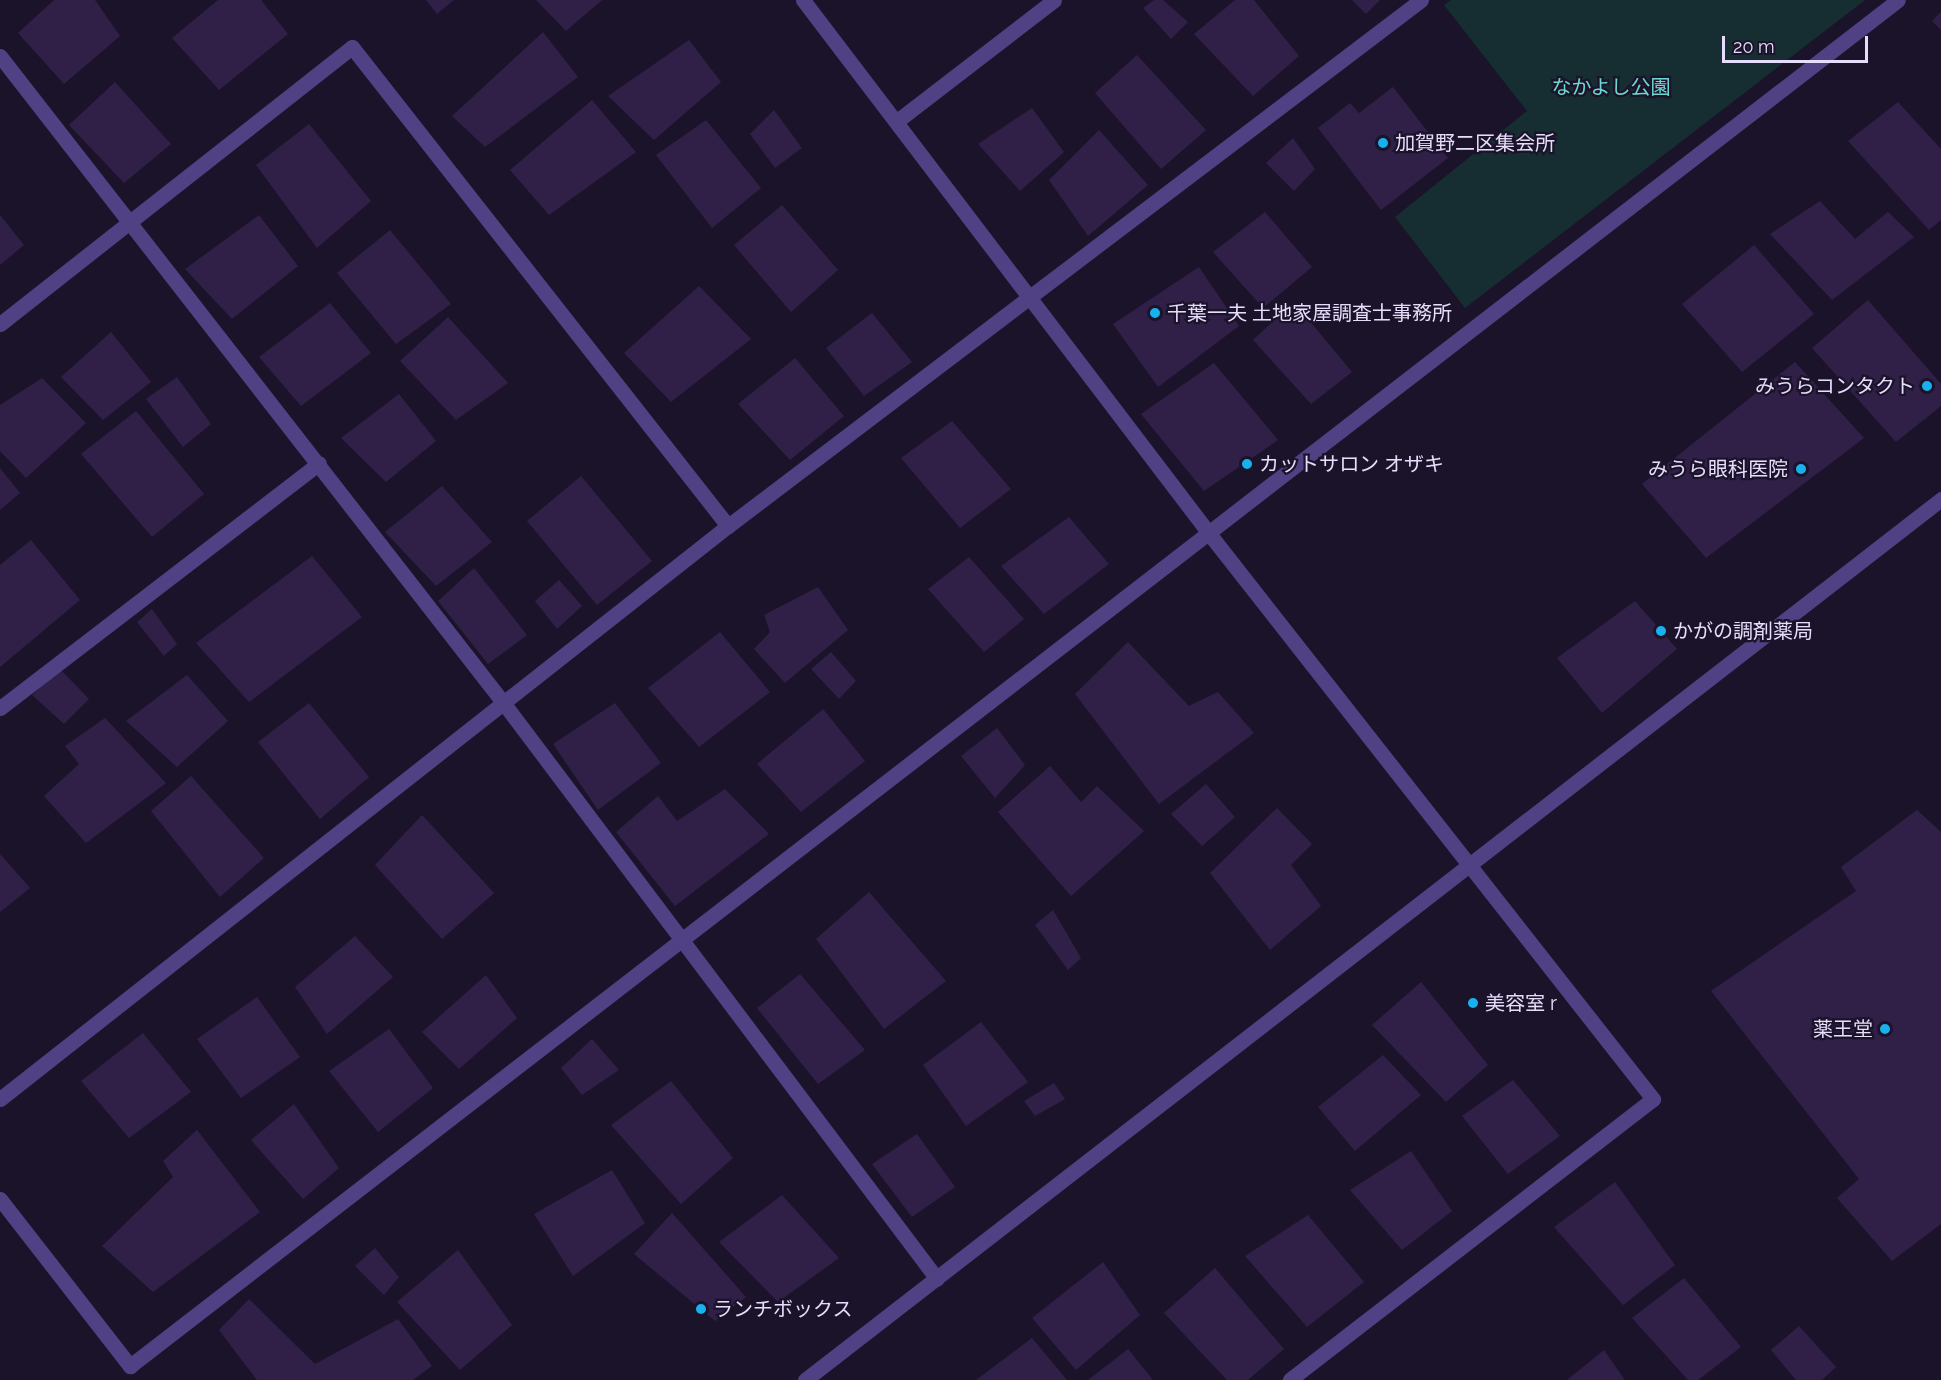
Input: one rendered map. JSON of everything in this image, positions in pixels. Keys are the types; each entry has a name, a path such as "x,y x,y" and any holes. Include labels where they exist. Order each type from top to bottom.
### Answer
{"street":[{"path":"803,0 1034,298 1211,536 1653,1099 1290,1380"},
{"path":"897,121 1054,0"},
{"path":"0,1099 505,705 728,526 1034,298 1421,0"},
{"path":"0,1199 130,1366 681,939 1211,536 1898,0"},
{"path":"0,324 352,46 728,526"},
{"path":"0,56 319,463 505,705 937,1279"},
{"path":"0,708 319,463"},
{"path":"805,1380 1469,862 1941,499"}],"green space":[{"name":"なかよし公園","path":"1451,0 1865,0 1465,308 1395,217 1527,111 1444,5"}],"building":[{"path":"54,0 95,0 120,36 64,84 18,33"},
{"path":"218,0 261,0 288,34 219,90 172,38"},
{"path":"426,0 454,0 437,14"},
{"path":"536,0 602,0 566,31"},
{"path":"1154,0 1163,0 1188,22 1171,39 1143,8"},
{"path":"1235,0 1254,0 1299,56 1253,96 1194,34"},
{"path":"1352,0 1380,0 1366,14"},
{"path":"1941,12 1941,30 1932,21"},
{"path":"543,32 578,77 485,147 452,116"},
{"path":"689,40 721,82 654,140 608,96"},
{"path":"1137,55 1206,130 1161,169 1095,93"},
{"path":"115,82 171,144 124,183 69,125"},
{"name":"加賀野二区集会所","path":"1393,87 1448,158 1381,210 1318,128 1350,103 1359,113"},
{"path":"592,100 636,152 549,215 510,170"},
{"path":"1898,102 1941,149 1941,220 1929,230 1848,141"},
{"path":"1032,108 1064,152 1020,191 978,144"},
{"path":"774,110 802,148 775,168 750,134"},
{"path":"706,120 761,188 712,228 656,155"},
{"path":"309,124 371,201 317,248 256,165"},
{"path":"1099,130 1148,185 1088,236 1049,180"},
{"path":"1293,138 1315,169 1294,191 1266,163"},
{"path":"1820,201 1855,239 1888,212 1914,237 1832,300 1770,234"},
{"path":"782,205 838,270 791,312 734,245"},
{"path":"1265,212 1312,267 1263,308 1213,252"},
{"path":"0,215 24,245 0,265"},
{"path":"259,215 298,266 232,319 185,269"},
{"path":"390,230 451,304 396,344 337,273"},
{"path":"1754,245 1814,314 1742,372 1682,304"},
{"path":"1199,267 1239,326 1158,387 1113,324"},
{"path":"699,286 751,339 671,402 624,353"},
{"path":"1868,300 1941,384 1941,406 1896,442 1812,348"},
{"path":"1294,302 1352,372 1311,404 1253,340"},
{"path":"330,303 371,353 301,406 259,357"},
{"path":"872,313 912,362 864,396 826,348"},
{"path":"448,317 508,383 456,420 400,361"},
{"path":"111,332 151,382 103,420 61,377"},
{"path":"795,358 844,416 790,460 738,404"},
{"path":"1795,362 1864,438 1706,558 1642,484"},
{"path":"1214,363 1278,440 1204,491 1141,414"},
{"path":"177,377 211,424 183,447 146,399"},
{"path":"42,378 86,423 26,478 0,451 0,405"},
{"path":"399,394 436,441 386,482 341,438"},
{"path":"136,411 204,494 152,537 81,454"},
{"path":"952,421 1011,489 960,528 901,458"},
{"path":"0,468 20,493 0,510"},
{"path":"581,476 652,561 597,605 527,521"},
{"path":"442,486 492,542 436,586 385,532"},
{"path":"1069,517 1109,564 1044,614 1001,566"},
{"path":"31,540 80,600 0,667 0,565"},
{"path":"312,556 362,617 249,702 196,643"},
{"path":"969,557 1024,619 984,652 928,589"},
{"path":"474,568 527,635 488,664 438,601"},
{"path":"559,580 582,606 557,629 535,601"},
{"path":"818,587 848,630 785,683 754,649 770,632 764,615"},
{"path":"1635,601 1677,649 1602,713 1557,658"},
{"path":"152,609 177,644 164,656 137,622"},
{"path":"720,632 770,692 699,747 648,688"},
{"path":"1128,642 1189,706 1218,692 1254,733 1159,804 1075,694"},
{"path":"831,652 856,681 839,699 811,669"},
{"path":"60,669 89,699 64,724 32,695"},
{"path":"187,675 228,721 177,767 126,721"},
{"path":"309,703 369,777 320,819 258,742"},
{"path":"615,703 661,763 598,810 553,744"},
{"path":"823,709 865,761 801,812 757,764"},
{"path":"105,718 166,783 86,843 44,796 79,764 65,746"},
{"path":"997,728 1025,765 995,798 961,756"},
{"path":"1050,766 1081,802 1097,786 1144,831 1071,896 998,812"},
{"path":"191,776 264,858 220,897 151,811"},
{"path":"1206,784 1235,817 1202,846 1171,814"},
{"path":"725,789 769,834 675,906 616,832 658,796 677,821"},
{"path":"1277,808 1312,844 1291,865 1321,906 1270,950 1210,873"},
{"path":"1917,810 1941,832 1941,1224 1892,1261 1837,1198 1859,1179 1711,991 1856,891 1841,867"},
{"path":"422,815 494,893 442,939 375,865"},
{"path":"0,854 30,888 0,912"},
{"path":"869,892 946,981 884,1029 816,939"},
{"path":"1053,910 1081,958 1068,970 1035,925"},
{"path":"355,936 393,977 327,1034 295,987"},
{"path":"800,974 865,1050 818,1084 757,1008"},
{"path":"486,975 517,1018 459,1069 422,1032"},
{"path":"1421,982 1488,1065 1446,1102 1372,1025"},
{"path":"257,997 300,1057 241,1098 197,1039"},
{"path":"981,1022 1028,1082 966,1126 923,1065"},
{"path":"389,1029 433,1088 378,1132 329,1071"},
{"path":"143,1033 191,1092 129,1138 81,1081"},
{"path":"592,1039 619,1070 582,1095 561,1068"},
{"path":"1383,1055 1421,1095 1355,1151 1318,1107"},
{"path":"1513,1080 1560,1136 1508,1174 1462,1116"},
{"path":"671,1081 733,1158 681,1204 611,1125"},
{"path":"1054,1083 1065,1099 1035,1116 1024,1101"},
{"path":"294,1104 339,1168 303,1199 251,1140"},
{"path":"197,1130 260,1212 153,1292 102,1246 173,1177 163,1161"},
{"path":"917,1134 955,1187 912,1217 872,1164"},
{"path":"1411,1151 1452,1211 1402,1250 1350,1190"},
{"path":"612,1170 645,1223 573,1276 534,1214"},
{"path":"1615,1182 1675,1265 1623,1305 1554,1227"},
{"path":"782,1195 839,1258 778,1302 719,1242"},
{"path":"672,1213 746,1297 715,1321 634,1254"},
{"path":"1308,1215 1364,1282 1307,1327 1245,1256"},
{"path":"375,1248 399,1277 384,1295 355,1266"},
{"path":"458,1250 512,1325 460,1370 397,1302"},
{"path":"1103,1262 1140,1315 1076,1370 1032,1318"},
{"path":"1215,1268 1284,1349 1248,1380 1227,1380 1164,1313"},
{"path":"1684,1278 1741,1347 1698,1380 1688,1380 1632,1318"},
{"path":"249,1299 315,1364 398,1319 432,1366 413,1380 257,1380 219,1330"},
{"path":"1799,1326 1836,1367 1822,1380 1796,1380 1771,1350"},
{"path":"1032,1338 1067,1380 976,1380"},
{"path":"1128,1349 1153,1380 1088,1380"},
{"path":"1604,1350 1625,1380 1567,1380"}],"place":[{"name":"加賀野二区集会所","path":"1383,143"},
{"name":"千葉一夫 土地家屋調査士事務所","path":"1155,313"},
{"name":"みうらコンタクト","path":"1927,386"},
{"name":"カットサロン オザキ","path":"1247,464"},
{"name":"みうら眼科医院","path":"1801,469"},
{"name":"かがの調剤薬局","path":"1661,631"},
{"name":"美容室 r","path":"1473,1003"},
{"name":"薬王堂","path":"1885,1029"},
{"name":"ランチボックス","path":"701,1309"}]}
